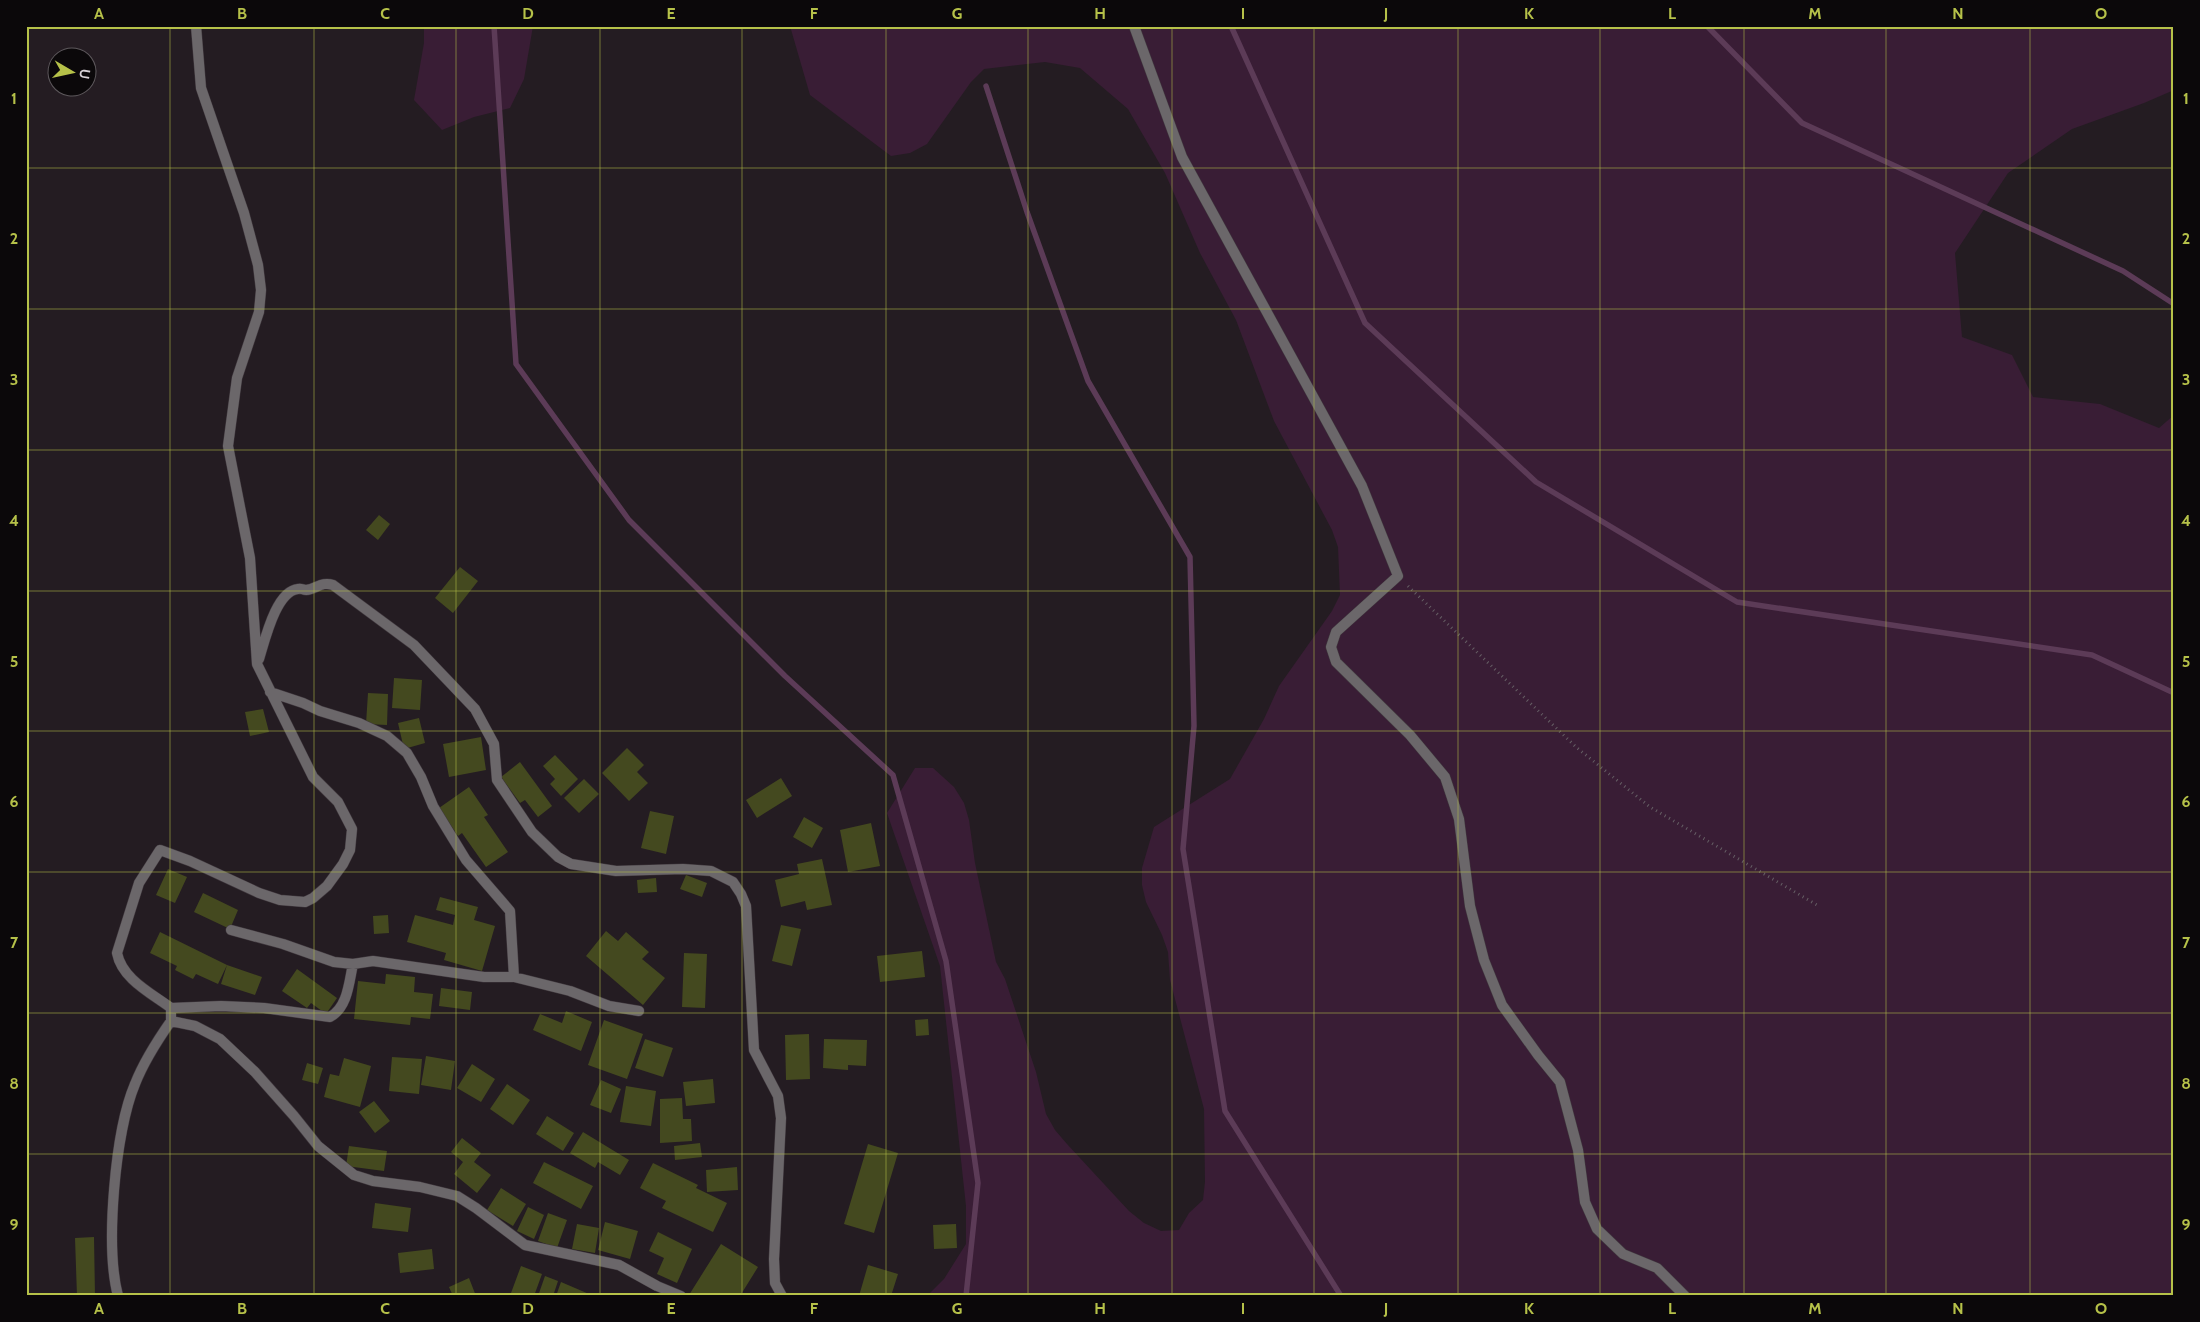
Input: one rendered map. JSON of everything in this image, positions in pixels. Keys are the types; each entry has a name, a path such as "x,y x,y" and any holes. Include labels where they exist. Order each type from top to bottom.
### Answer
{"street":[{"path":"196,26 201,88 244,213 258,264 261,290 258,312 237,378 228,446 250,558 257,664 313,777 338,802 352,829 350,850 343,864 327,886 305,902 280,900 259,893 190,861 160,850 139,883 117,953 118,960 127,974 171,1008 264,1008 330,1017 337,1013 343,1005 353,964"},
{"path":"1134,26 1182,157 1362,486 1398,576 1336,632 1331,647 1336,662 1410,735 1445,777 1459,819 1470,906 1484,960 1502,1005 1560,1082 1578,1150 1585,1202 1597,1229 1623,1254 1657,1268 1685,1296"},
{"path":"257,664 279,602 288,593 298,589 306,590 327,583 333,585 414,645 475,709 494,744 497,780 532,832 558,856 571,864 616,871 683,869 711,871 734,882 742,894 746,906 754,1050 778,1096 782,1118 774,1259 775,1283 782,1296"},
{"path":"270,692 359,723 388,736 406,752 421,777 433,806 466,860 510,911 514,977"},
{"path":"231,930 283,944 334,962 353,964 372,961 484,977 514,977 570,991 609,1006 639,1012"},
{"path":"118,1296 114,1281 112,1239 117,1166 122,1129 137,1077 155,1044 171,1021 171,1008"},
{"path":"171,1021 195,1026 220,1039 255,1072 318,1146 354,1175 457,1196 525,1245 619,1265 657,1286 681,1296"}],"path":[{"path":"1398,576 1576,747 1650,807 1816,905"}],"shaded area":[{"path":"424,26 533,26 524,79 510,108 474,117 442,130 414,100 424,43"},
{"path":"790,26 2174,26 2174,90 2072,129 2008,173 1955,253 1962,337 2012,355 2033,397 2100,404 2159,428 2174,415 2174,1296 927,1296 944,1279 966,1244 966,1206 940,966 887,813 915,768 933,768 954,787 964,803 969,820 975,863 996,962 1005,979 1036,1072 1046,1114 1055,1130 1129,1211 1144,1223 1161,1231 1179,1230 1189,1213 1203,1200 1205,1182 1204,1109 1170,980 1168,952 1146,902 1142,885 1142,868 1154,827 1230,779 1264,719 1279,686 1332,611 1340,595 1338,547 1332,530 1274,421 1236,320 1200,253 1165,173 1128,109 1080,68 1045,62 984,69 971,82 927,144 910,153 891,156 810,95"}],"building":[{"path":"379,515 390,524 378,540 366,530"},
{"path":"460,567 478,581 453,613 435,598"},
{"path":"394,678 422,680 420,710 392,708"},
{"path":"368,693 388,694 387,725 366,724"},
{"path":"263,709 269,732 250,736 245,712"},
{"path":"419,718 425,743 404,749 398,723"},
{"path":"481,737 486,770 449,777 443,744"},
{"path":"627,748 644,765 637,772 648,783 629,801 602,773"},
{"path":"555,755 578,779 561,796 550,784 555,779 543,766"},
{"path":"520,762 552,806 538,817 525,800 520,803 501,777"},
{"path":"781,778 792,796 757,818 746,800"},
{"path":"584,779 599,794 579,813 564,798"},
{"path":"469,787 488,815 484,817 508,852 486,867 462,833 458,836 439,808"},
{"path":"650,811 674,816 666,854 641,848"},
{"path":"804,817 823,828 812,848 793,837"},
{"path":"871,823 880,866 848,872 840,830"},
{"path":"822,859 832,905 807,910 805,901 781,907 775,880 799,874 797,864"},
{"path":"168,869 187,877 175,903 156,895"},
{"path":"686,875 707,883 702,897 680,889"},
{"path":"656,878 657,892 638,893 637,880"},
{"path":"203,893 238,910 230,929 194,912"},
{"path":"440,897 478,907 474,920 495,926 482,971 444,960 446,953 407,942 415,915 453,925 455,915 436,910"},
{"path":"388,915 389,933 374,934 373,916"},
{"path":"781,925 801,929 792,966 772,961"},
{"path":"606,931 618,941 626,932 649,952 642,959 665,978 643,1005 586,956"},
{"path":"160,932 227,965 218,984 196,974 193,979 175,970 177,966 150,953"},
{"path":"922,951 925,977 880,982 877,956"},
{"path":"684,953 707,954 705,1008 682,1007"},
{"path":"227,965 262,977 255,995 221,984"},
{"path":"297,969 337,998 326,1014 311,1003 307,1008 282,991"},
{"path":"386,974 415,977 414,992 433,994 430,1019 411,1017 410,1025 354,1019 358,981 385,984"},
{"path":"441,988 472,992 470,1010 439,1006"},
{"path":"566,1011 592,1022 581,1051 533,1030 540,1014 562,1023"},
{"path":"928,1019 929,1035 916,1036 915,1020"},
{"path":"604,1020 643,1034 627,1079 588,1065"},
{"path":"809,1034 810,1079 786,1080 785,1035"},
{"path":"645,1039 673,1048 663,1077 635,1068"},
{"path":"824,1039 867,1040 866,1066 848,1065 848,1070 823,1068"},
{"path":"426,1056 455,1061 451,1090 421,1085"},
{"path":"392,1057 422,1059 419,1094 389,1091"},
{"path":"344,1058 371,1066 360,1107 324,1097 330,1074 339,1076"},
{"path":"307,1063 323,1068 318,1084 302,1080"},
{"path":"472,1064 495,1079 481,1102 457,1088"},
{"path":"713,1079 715,1103 686,1106 683,1082"},
{"path":"601,1080 621,1089 611,1113 590,1105"},
{"path":"507,1084 530,1100 513,1125 490,1109"},
{"path":"626,1086 656,1091 651,1126 620,1122"},
{"path":"682,1098 683,1119 691,1119 692,1141 660,1143 660,1099"},
{"path":"374,1101 390,1121 375,1133 359,1112"},
{"path":"547,1116 574,1133 563,1151 536,1134"},
{"path":"583,1132 629,1160 620,1175 598,1162 595,1168 570,1153"},
{"path":"462,1138 481,1153 474,1162 491,1175 477,1193 454,1174 463,1162 451,1152"},
{"path":"700,1143 702,1157 675,1160 674,1146"},
{"path":"868,1144 898,1153 874,1233 844,1224"},
{"path":"349,1146 387,1151 384,1171 346,1166"},
{"path":"544,1162 593,1186 581,1209 533,1183"},
{"path":"653,1163 698,1185 696,1188 727,1203 713,1232 662,1208 666,1201 640,1188"},
{"path":"737,1167 738,1190 707,1192 706,1170"},
{"path":"501,1188 526,1204 513,1226 487,1210"},
{"path":"375,1203 411,1208 408,1232 372,1228"},
{"path":"528,1207 544,1215 534,1239 517,1231"},
{"path":"548,1213 567,1220 557,1248 538,1241"},
{"path":"605,1222 638,1231 630,1259 598,1250"},
{"path":"577,1224 599,1228 595,1253 572,1249"},
{"path":"956,1224 957,1248 934,1249 933,1225"},
{"path":"658,1232 692,1249 677,1283 657,1274 664,1258 649,1251"},
{"path":"94,1237 95,1296 77,1296 75,1238"},
{"path":"721,1244 758,1267 740,1296 690,1296 689,1295"},
{"path":"432,1249 434,1269 400,1273 398,1253"},
{"path":"868,1265 898,1274 891,1296 859,1296"},
{"path":"521,1266 542,1274 534,1296 518,1296 511,1293"},
{"path":"545,1276 558,1281 553,1296 538,1296"},
{"path":"469,1278 476,1296 453,1296 449,1287"},
{"path":"561,1282 589,1294 589,1296 556,1296"},
{"path":"196,1294 241,1294 241,1296 196,1296"}],"waterway":[{"path":"494,26 516,364 629,520 785,676 893,775 946,961 978,1183 966,1296"},
{"path":"1231,26 1365,323 1536,482 1737,602 2092,655 2174,693"},
{"path":"1707,26 1802,123 2123,271 2174,304"},
{"path":"986,86 1027,212 1088,381 1190,557 1194,726 1183,849 1225,1111 1341,1296"}]}
